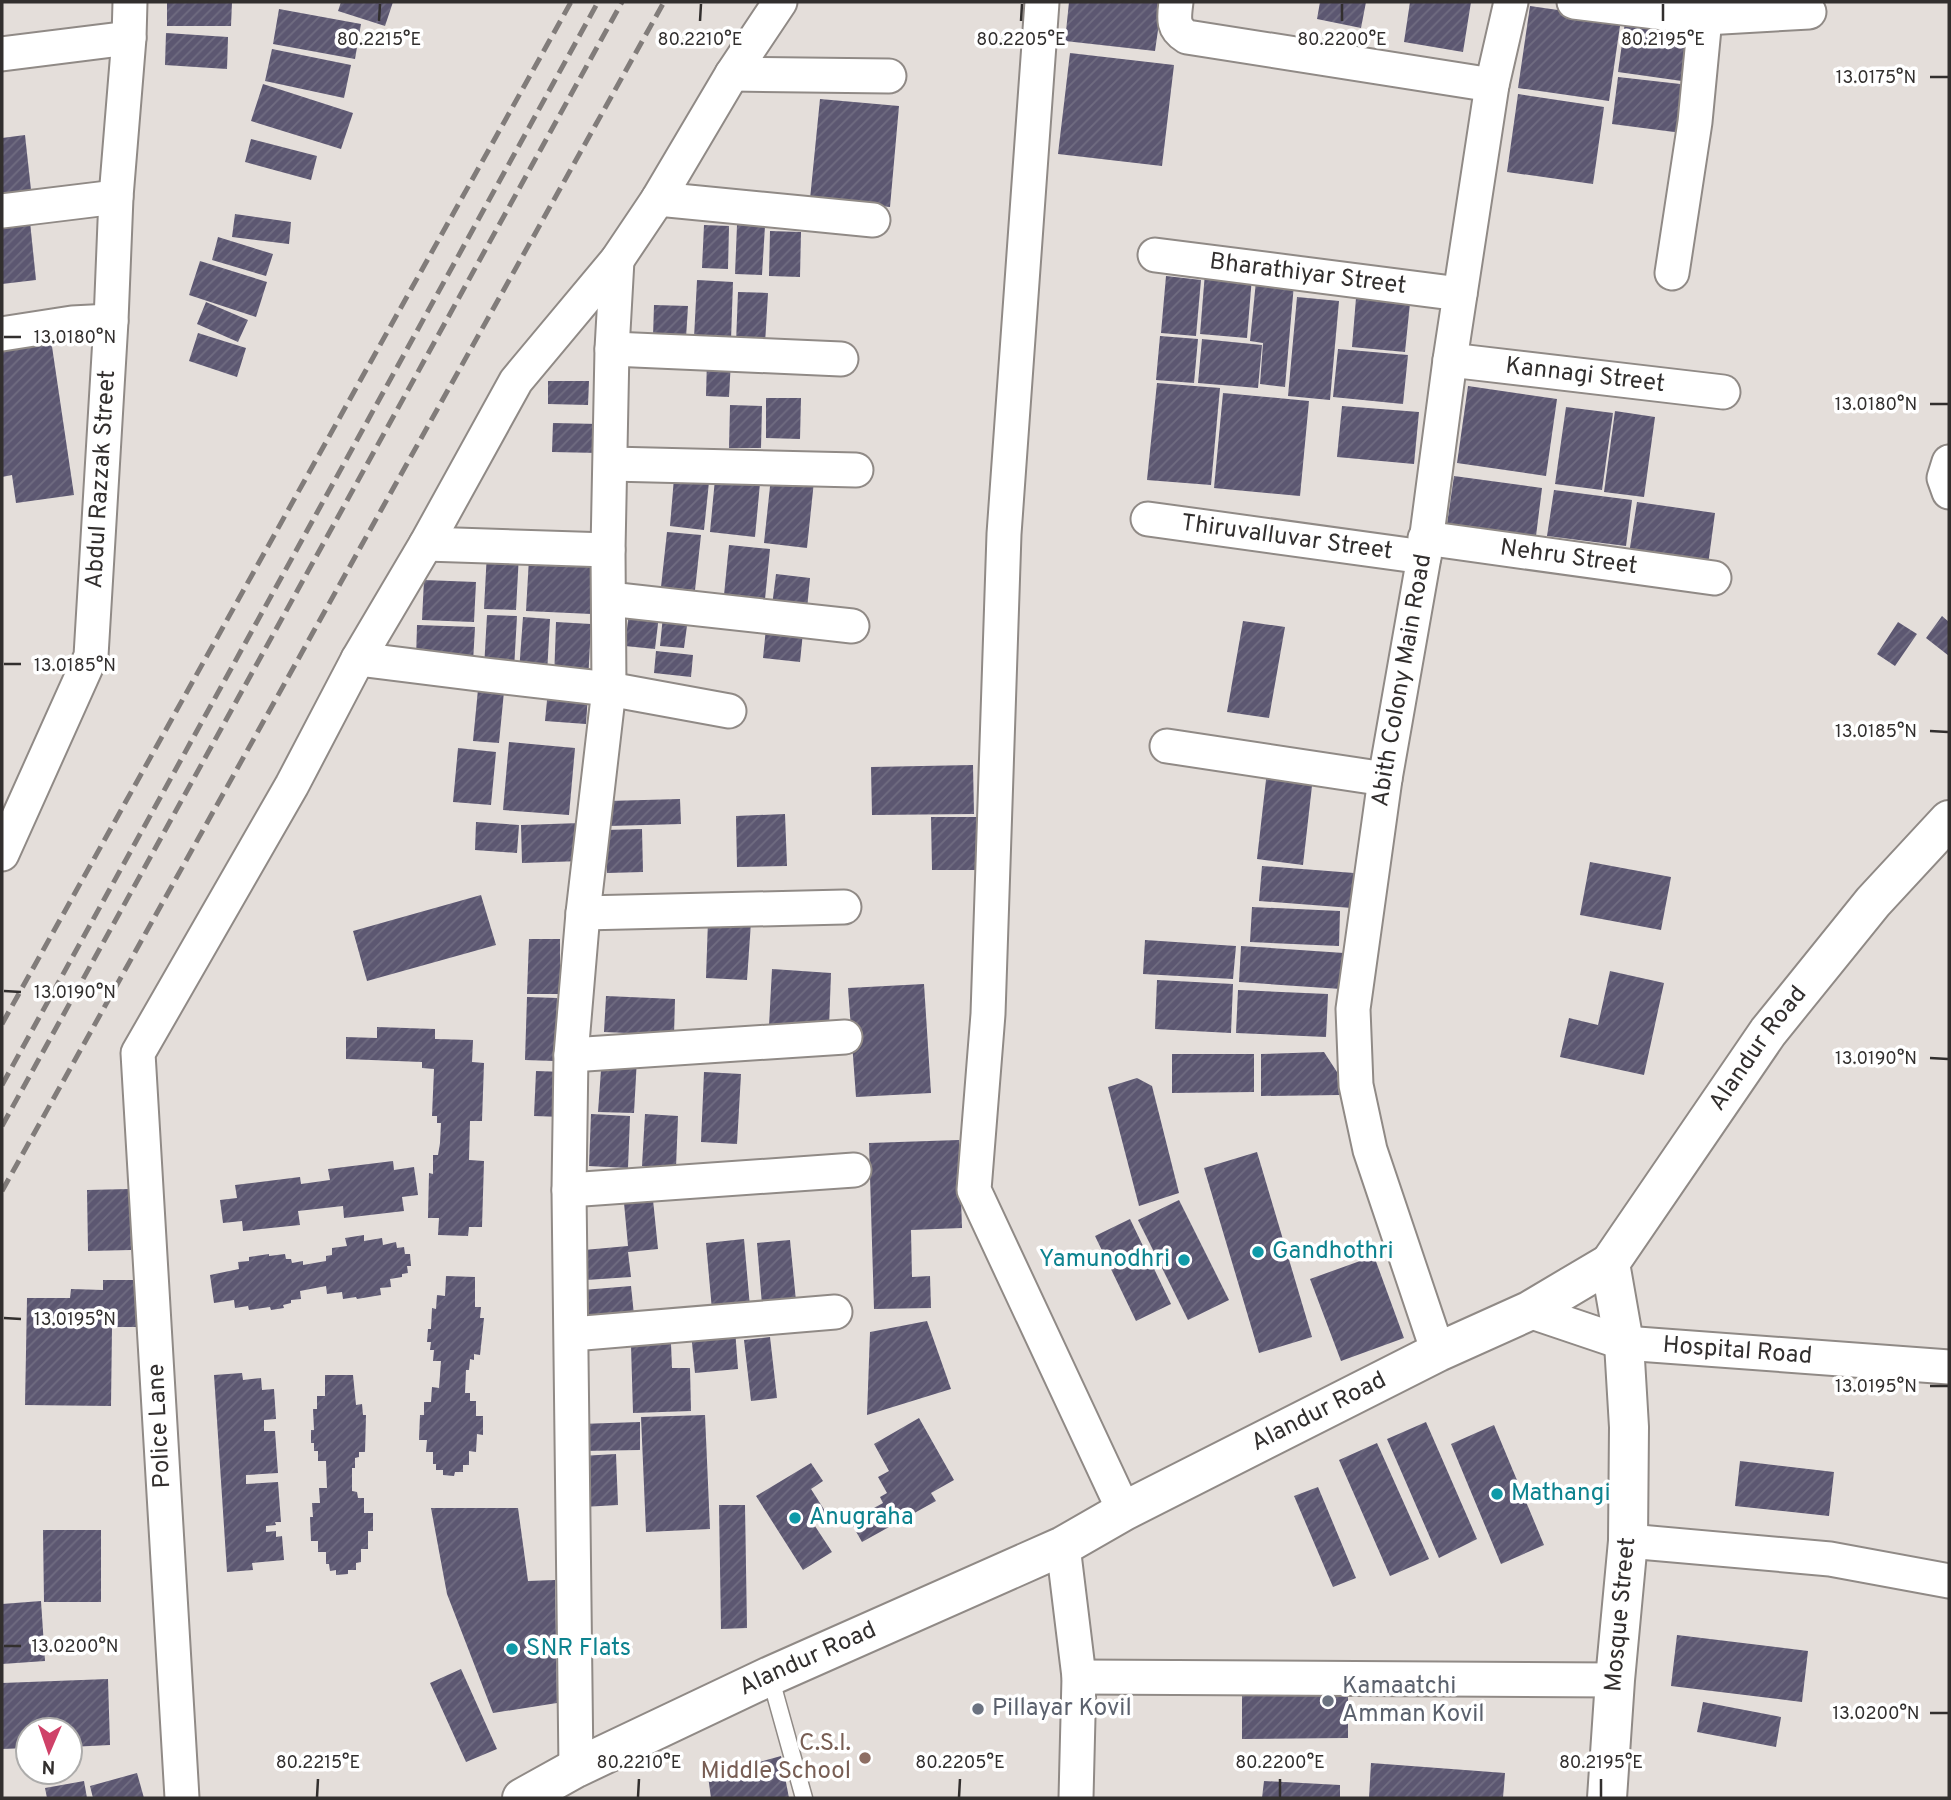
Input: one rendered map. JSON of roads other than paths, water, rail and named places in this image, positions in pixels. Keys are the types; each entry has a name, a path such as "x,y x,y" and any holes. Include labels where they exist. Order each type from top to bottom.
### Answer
{"street":[{"name":"Abdul Razzak Street","path":"2,854 91,656 116,197 130,2"},
{"path":"729,711 609,689 358,659 426,544 516,381 617,260 658,199 732,74 780,2"},
{"path":"1042,2 1004,534 988,1014 974,1190 1124,1511"},
{"name":"Abith Colony Main Road","path":"1438,1352 1370,1150 1356,1085 1353,1009 1385,779 1424,548 1492,85 1511,2"},
{"path":"1574,2 1705,18 1809,12"},
{"path":"1177,17 1187,37 1492,85"},
{"path":"1672,273 1695,122 1705,18"},
{"path":"2,54 129,38"},
{"path":"732,74 889,76"},
{"path":"2,211 116,197"},
{"path":"658,199 873,220"},
{"name":"Bharathiyar Street","path":"1154,255 1460,294"},
{"path":"576,1768 569,1189 571,1055 583,913 609,689 608,550 612,349 617,260"},
{"path":"2,334 72,323 111,321"},
{"path":"612,349 841,359"},
{"name":"Kannagi Street","path":"1450,360 1723,392"},
{"path":"1949,462 1944,478 1949,492"},
{"path":"611,464 856,470"},
{"name":"Thiruvalluvar Street","path":"1148,519 1424,548"},
{"path":"426,544 608,550"},
{"name":"Nehru Street","path":"1424,548 1714,578"},
{"path":"609,599 852,626"},
{"name":"Police Lane","path":"182,1798 138,1053 292,785 358,659"},
{"path":"1167,746 1385,779"},
{"name":"Alandur Road","path":"534,1795 576,1768 770,1676 1063,1546 1124,1511 1438,1352 1529,1311 1610,1263 1768,1032 1872,902 1949,820"},
{"path":"583,913 844,906"},
{"path":"571,1055 845,1037"},
{"path":"569,1189 854,1170"},
{"name":"Mosque Street","path":"1607,1798 1628,1541 1629,1427 1623,1343 1610,1263"},
{"name":"Hospital Road","path":"1529,1311 1623,1343 1949,1367"},
{"path":"572,1334 835,1312"},
{"path":"1628,1541 1830,1559 1949,1581"},
{"path":"1063,1546 1079,1676 1076,1798"},
{"path":"1079,1676 1615,1679"}],"lane":[{"path":"770,1676 804,1798"}],"railway":[{"path":"2,1024 571,2"},
{"path":"2,1085 598,2"},
{"path":"2,1126 622,2"},
{"path":"2,1191 664,2"}],"place":[{"name":"Gandhothri","path":"1258,1252"},
{"name":"Yamunodhri","path":"1184,1260"},
{"name":"Mathangi","path":"1497,1494"},
{"name":"Anugraha","path":"795,1518"},
{"name":"SNR Flats","path":"512,1649"},
{"name":"Kamaatchi Amman Kovil","path":"1328,1701"},
{"name":"Pillayar Kovil","path":"978,1709"},
{"name":"C.S.I. Middle School","path":"865,1758"}]}
